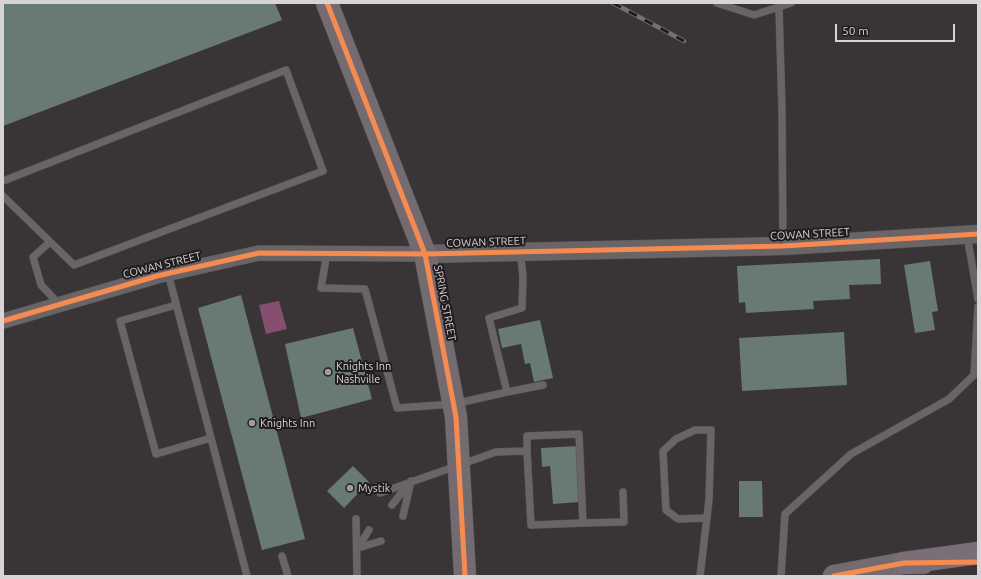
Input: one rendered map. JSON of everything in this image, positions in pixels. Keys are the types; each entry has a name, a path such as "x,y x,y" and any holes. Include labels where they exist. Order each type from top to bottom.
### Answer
{"highway":[{"path":"904,563 978,552"}],"main road":[{"name":"SPRING STREET","path":"328,3 425,254 456,417 465,576"},
{"path":"834,576 904,563 978,562"}],"street":[{"name":"COWAN STREET","path":"3,320 168,273 259,253 425,254 783,246 972,234"}],"lane":[{"path":"717,3 754,15 791,3"},
{"path":"779,7 782,111 783,246"},
{"path":"3,181 286,70 322,171 74,265 3,196"},
{"path":"972,234 978,299"},
{"path":"50,242 33,257 41,285 59,304"},
{"path":"507,392 489,318 522,308 520,251"},
{"path":"327,253 321,288 366,289 397,408 454,404 543,385"},
{"path":"168,273 247,576"},
{"path":"176,305 120,321 156,454 211,438"},
{"path":"781,576 785,514 851,454 949,399 974,375 978,307"},
{"path":"700,576 709,500 711,430 695,430 676,439 663,451 666,510 678,519 706,518"},
{"path":"582,523 579,434 526,436 531,525 624,522 623,492"},
{"path":"380,493 496,452 527,451"},
{"path":"392,505 411,481"},
{"path":"403,516 411,481"},
{"path":"356,519 358,548 357,576"},
{"path":"358,548 369,530"},
{"path":"358,548 381,541"},
{"path":"282,556 288,576"}],"shaded area":[{"path":"279,301 287,329 266,334 259,305"}],"building":[{"path":"3,3 275,3 282,20 3,126"},
{"path":"880,259 881,284 849,285 850,299 813,301 814,309 746,313 745,302 739,303 737,266"},
{"path":"930,261 938,311 932,312 935,330 915,333 904,265"},
{"name":"Knights Inn","path":"241,295 305,539 262,550 198,308"},
{"path":"540,320 553,378 534,382 530,363 525,364 521,344 502,348 498,329"},
{"name":"Knights Inn Nashville","path":"353,328 372,399 301,418 285,344"},
{"path":"844,332 847,385 742,391 739,338"},
{"path":"577,446 580,502 553,504 550,466 542,467 541,448"},
{"path":"353,466 369,482 344,508 327,491"},
{"path":"739,481 762,481 763,517 739,517"}],"railway":[{"path":"613,3 684,41"}],"cycle path":[{"path":"327,3 425,254 456,417 465,576"},
{"path":"3,321 157,276 259,253 425,254 783,246 978,234"},
{"path":"834,576 904,563 978,562"}],"place":[{"name":"Knights Inn Nashville","path":"328,372"},
{"name":"Knights Inn","path":"252,423"},
{"name":"Mystik","path":"350,488"}]}
